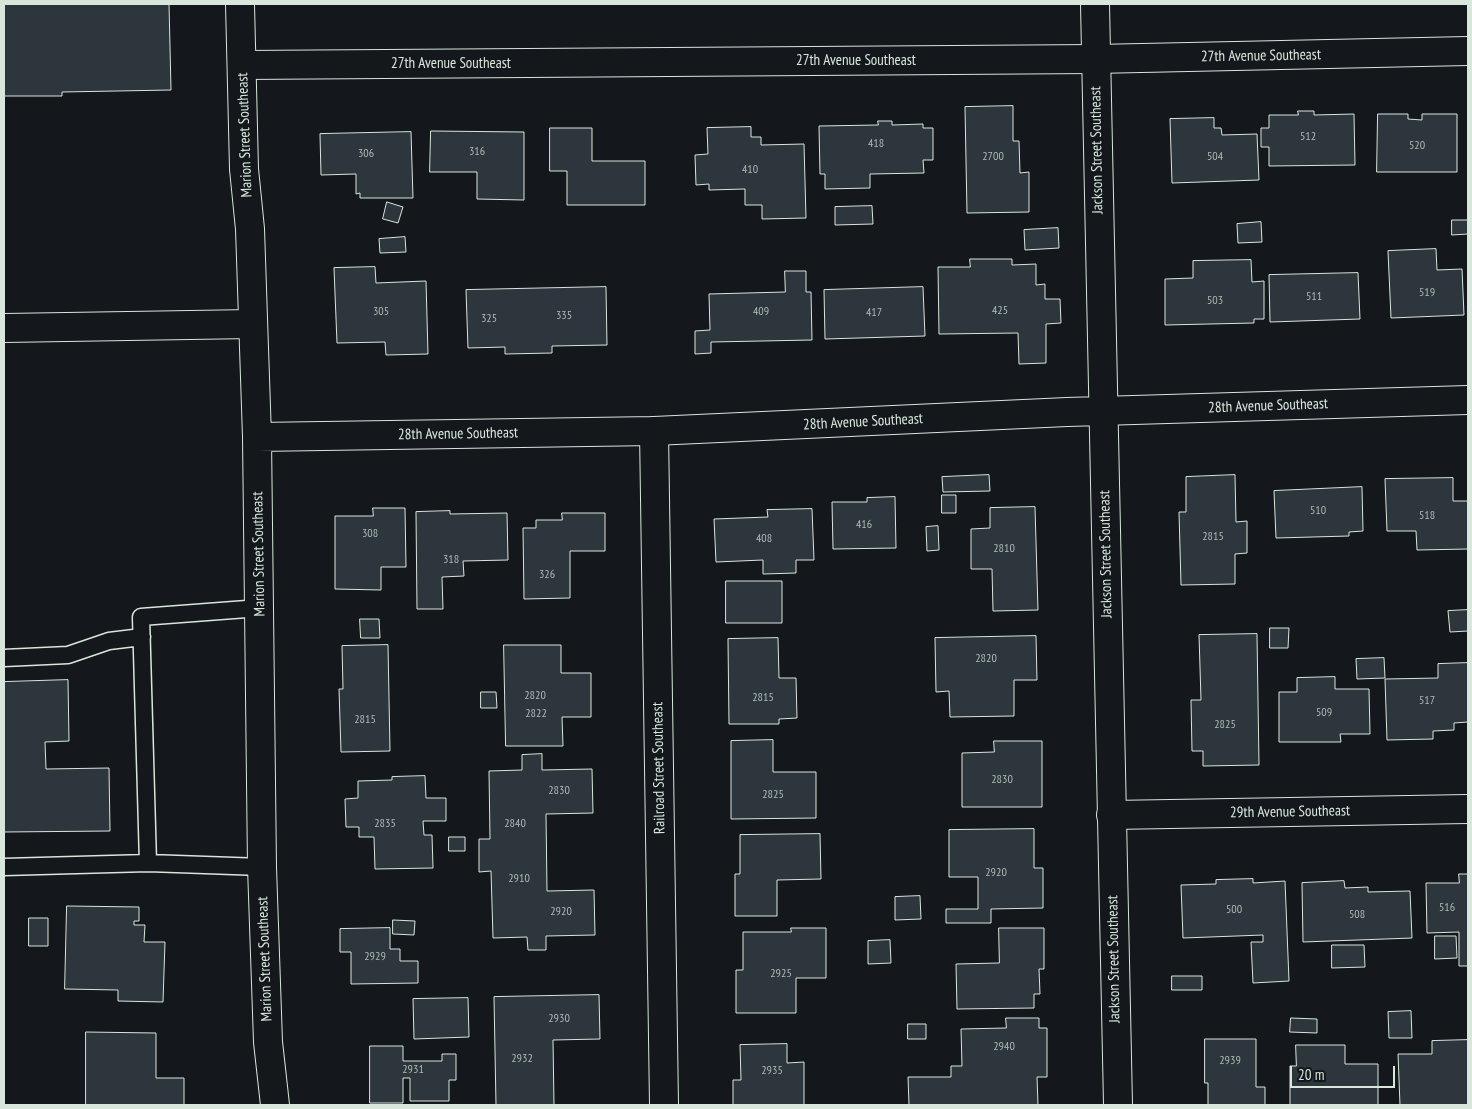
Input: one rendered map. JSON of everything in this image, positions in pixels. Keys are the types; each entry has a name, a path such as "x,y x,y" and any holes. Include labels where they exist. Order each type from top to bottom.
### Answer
{"street":[{"name":"Marion Street Southeast","path":"240,4 243,65 244,169 250,229 257,437 262,867 268,1042 275,1105"},
{"name":"Jackson Street Southeast","path":"1094,4 1118,1105"},
{"name":"27th Avenue Southeast","path":"243,65 1095,59 1468,51"},
{"path":"4,328 252,324"},
{"name":"28th Avenue Southeast","path":"257,437 654,431 1104,412 1468,400"},
{"name":"Railroad Street Southeast","path":"654,431 664,1105"},
{"name":"29th Avenue Southeast","path":"1111,815 1468,809"}],"lane":[{"path":"148,863 141,617 260,608"},
{"path":"4,658 68,655 109,641 142,637"},
{"path":"4,867 148,863 262,867"}],"building":[{"path":"4,4 169,4 171,90 62,92 62,96 4,96"},
{"path":"1013,106 1013,141 1019,141 1020,173 1029,172 1029,212 967,213 965,107"},
{"path":"1298,111 1314,111 1314,115 1354,114 1355,165 1269,166 1269,147 1261,147 1261,128 1269,128 1269,115 1298,115"},
{"path":"1378,114 1408,114 1408,119 1422,120 1422,114 1457,114 1457,172 1377,172"},
{"path":"1214,118 1214,128 1221,128 1222,135 1257,134 1259,180 1172,183 1170,119"},
{"path":"878,121 892,121 892,125 923,124 923,128 933,128 933,160 923,160 924,173 870,174 870,188 825,189 825,174 820,174 819,126 878,125"},
{"path":"751,127 751,137 761,137 761,145 804,144 806,218 762,219 762,205 745,205 745,189 709,190 709,184 696,185 695,155 708,154 707,128"},
{"path":"550,128 592,128 592,161 645,161 645,205 567,205 567,171 550,171"},
{"path":"431,131 524,132 524,200 477,199 477,172 430,172"},
{"path":"411,132 413,198 360,198 360,193 356,194 356,174 321,175 320,134"},
{"path":"387,202 403,207 398,223 383,219"},
{"path":"872,206 873,224 835,225 835,207"},
{"path":"1452,220 1468,220 1468,234 1452,235"},
{"path":"1261,222 1262,242 1238,243 1237,224"},
{"path":"1058,228 1059,248 1025,250 1024,230"},
{"path":"405,237 406,252 380,253 379,239"},
{"path":"1436,249 1437,270 1462,269 1464,315 1391,318 1388,251"},
{"path":"970,259 1012,259 1012,265 1036,264 1036,285 1045,284 1045,299 1060,299 1061,323 1046,324 1046,363 1019,364 1018,333 939,334 938,267 970,267"},
{"path":"1251,260 1252,282 1264,281 1264,319 1254,319 1254,323 1165,325 1165,279 1193,278 1193,261"},
{"path":"375,267 376,283 426,281 428,354 386,355 385,342 337,343 334,268"},
{"path":"785,271 806,271 806,292 811,292 812,340 711,342 711,353 695,354 695,331 710,330 709,294 785,292"},
{"path":"1358,273 1360,319 1270,322 1269,275"},
{"path":"606,287 607,345 552,346 552,353 505,354 505,347 468,348 466,290"},
{"path":"923,287 925,336 825,339 824,290"},
{"path":"989,475 990,491 943,492 942,477"},
{"path":"1235,475 1236,522 1247,521 1247,553 1235,554 1235,584 1181,585 1179,512 1186,512 1186,477"},
{"path":"1453,478 1453,501 1468,501 1468,549 1417,550 1416,531 1387,531 1385,479"},
{"path":"1362,487 1363,531 1349,532 1349,536 1276,538 1274,491"},
{"path":"942,495 956,495 956,513 942,513"},
{"path":"895,497 896,548 833,549 832,502 867,502 867,498"},
{"path":"1035,507 1038,610 993,611 992,569 971,569 971,529 990,528 990,508"},
{"path":"373,508 405,508 406,567 381,567 381,590 335,589 335,516 373,516"},
{"path":"812,509 814,560 796,560 796,573 763,574 763,560 716,562 714,519 768,517 767,510"},
{"path":"450,511 450,514 507,513 508,560 463,561 464,576 442,577 443,609 417,609 416,512"},
{"path":"562,513 605,513 605,551 570,551 570,598 524,599 523,528 536,528 536,520 562,520"},
{"path":"938,526 939,550 927,551 926,527"},
{"path":"726,581 782,581 782,623 726,623"},
{"path":"1468,610 1468,631 1450,632 1448,611"},
{"path":"360,619 379,619 380,638 361,638"},
{"path":"1270,628 1289,628 1288,648 1270,648"},
{"path":"1257,634 1259,765 1203,766 1203,751 1192,751 1191,700 1201,700 1199,635"},
{"path":"1036,636 1037,680 1014,680 1014,716 950,717 949,691 936,692 935,638"},
{"path":"778,638 779,678 796,678 797,718 779,719 779,724 729,724 728,639"},
{"path":"388,645 390,751 341,752 339,689 343,689 342,646"},
{"path":"504,645 561,645 561,673 591,673 591,717 562,717 563,746 506,746"},
{"path":"1384,658 1385,678 1357,679 1356,659"},
{"path":"1468,663 1468,722 1454,723 1454,730 1433,731 1433,739 1387,740 1385,679 1438,678 1438,664"},
{"path":"1335,677 1335,689 1369,689 1370,734 1340,734 1341,742 1279,742 1279,692 1297,692 1297,678"},
{"path":"68,680 69,741 45,742 46,769 109,768 110,831 4,832 4,682"},
{"path":"481,692 496,692 497,708 481,708"},
{"path":"773,740 773,772 816,772 816,818 731,819 731,741"},
{"path":"994,741 1042,741 1042,807 962,807 962,753 994,752"},
{"path":"542,754 542,770 592,769 593,813 546,814 547,891 594,890 595,935 546,936 546,950 528,950 527,937 493,938 491,871 479,872 479,839 490,839 489,771 522,770 522,755"},
{"path":"425,776 426,798 446,798 446,821 423,821 424,835 432,835 433,868 375,869 374,837 359,837 359,827 346,827 345,799 358,798 358,781 392,780 392,777"},
{"path":"1034,829 1034,868 1043,868 1043,908 991,909 991,923 946,923 946,909 978,909 978,877 949,877 949,830"},
{"path":"820,834 821,879 777,880 777,916 735,916 735,874 740,874 740,835"},
{"path":"449,837 465,837 465,851 449,851"},
{"path":"1459,874 1468,874 1468,966 1459,966 1459,932 1427,933 1426,883 1459,883"},
{"path":"1253,879 1253,883 1285,881 1289,981 1253,983 1251,942 1263,942 1263,935 1183,938 1181,885 1216,884 1216,880"},
{"path":"1344,881 1345,888 1368,887 1368,892 1410,891 1412,938 1303,942 1302,883"},
{"path":"920,896 921,919 895,920 895,897"},
{"path":"67,906 139,907 139,921 134,921 134,925 145,925 144,942 165,942 163,1002 118,1001 118,990 65,989"},
{"path":"29,918 48,918 48,946 29,946"},
{"path":"393,920 415,921 414,935 393,934"},
{"path":"390,928 390,949 400,949 400,961 418,961 418,983 351,984 351,952 340,952 340,929"},
{"path":"791,928 826,928 826,978 796,978 796,1013 736,1013 736,970 743,970 743,932 791,932"},
{"path":"999,928 1044,928 1044,969 1039,969 1040,994 1034,994 1034,1008 957,1009 956,964 999,963"},
{"path":"1435,936 1456,936 1457,958 1435,959"},
{"path":"890,940 891,963 868,964 868,941"},
{"path":"1332,945 1364,945 1365,967 1332,968"},
{"path":"1172,976 1202,976 1202,990 1172,990"},
{"path":"599,995 600,1039 553,1040 554,1105 496,1105 494,997"},
{"path":"468,998 469,1037 414,1039 413,999"},
{"path":"1411,1011 1412,1038 1389,1038 1388,1012"},
{"path":"1006,1018 1039,1018 1039,1028 1047,1028 1047,1077 1037,1077 1038,1105 909,1105 908,1077 951,1077 951,1066 962,1066 961,1029 1006,1028"},
{"path":"1291,1018 1317,1019 1317,1033 1290,1032"},
{"path":"908,1024 926,1024 926,1039 908,1039"},
{"path":"86,1032 156,1033 156,1078 184,1078 184,1105 86,1105"},
{"path":"1205,1039 1256,1039 1256,1087 1265,1087 1265,1105 1208,1105 1208,1083 1205,1083"},
{"path":"1468,1040 1468,1105 1400,1105 1398,1054 1432,1054 1432,1041"},
{"path":"787,1044 787,1063 804,1062 804,1105 733,1105 733,1080 741,1080 740,1045"},
{"path":"1296,1045 1345,1045 1345,1064 1378,1064 1378,1105 1290,1105 1290,1066 1296,1066"},
{"path":"370,1046 403,1046 403,1061 442,1061 442,1054 456,1054 456,1080 449,1080 449,1101 410,1101 410,1078 403,1078 403,1103 370,1103"}]}
